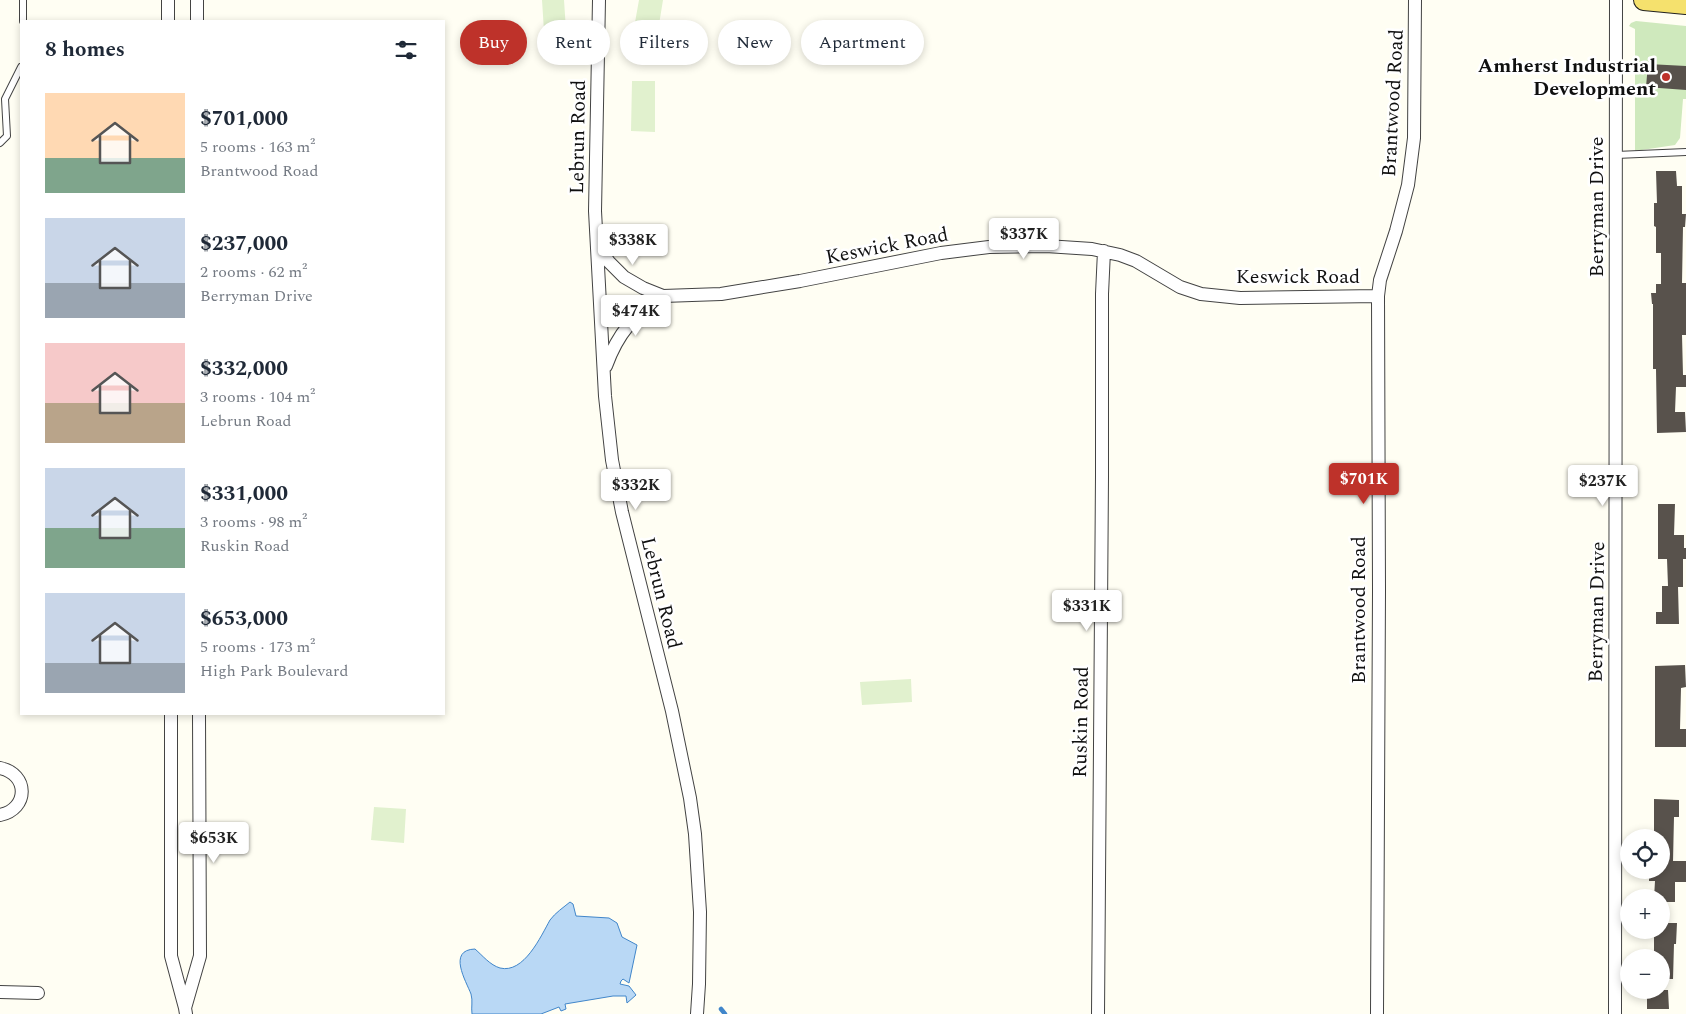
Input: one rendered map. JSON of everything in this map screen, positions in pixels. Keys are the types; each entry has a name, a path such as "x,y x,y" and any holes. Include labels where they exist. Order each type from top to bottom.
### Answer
{"main road":[{"path":"1644,0 1686,4"}],"street":[{"path":"168,0 168,20"},
{"path":"197,0 197,20"},
{"name":"Lebrun Road","path":"599,0 596,120 596,245 604,374 612,460 622,512 672,711 690,798 695,834 700,912 700,984 697,1014"},
{"name":"Brantwood Road","path":"1377,1014 1378,296 1380,280 1408,185 1414,138 1415,0"},
{"name":"Berryman Drive","path":"1615,1014 1616,0"},
{"name":"Keswick Road","path":"596,245 624,277 643,288 663,296 721,294 800,281 941,253 988,247 1046,246 1104,250 1136,261 1180,287 1201,294 1240,298 1378,296"},
{"name":"Ruskin Road","path":"1098,1014 1102,294 1104,250"},
{"path":"604,374 612,350 624,328 642,310 663,296"},
{"path":"171,715 171,956 186,1011"},
{"path":"186,1011 200,956 199,715"},
{"path":"0,768 16,775 21,783 22,792 20,801 15,809 7,814 0,815"},
{"path":"0,992 38,993"}],"lane":[{"path":"23,0 23,20"},
{"path":"0,143 7,136 6,99 20,69"},
{"path":"1616,155 1686,152"}],"green space":[{"path":"542,0 564,0 565,20 543,20"},
{"path":"639,0 663,0 660,20 635,20"},
{"path":"1636,21 1686,26 1686,99 1683,99 1680,138 1675,145 1635,151 1635,29 1629,26"},
{"path":"632,81 655,81 655,132 631,131"},
{"path":"911,679 912,702 862,705 860,682"},
{"path":"374,807 406,809 404,843 371,840"}],"water":[{"path":"570,902 573,904 576,916 609,918 617,923 622,937 637,945 629,983 623,979 620,984 629,986 636,995 627,1003 626,996 613,996 565,1004 566,1009 561,1011 559,1007 541,1014 472,1014 471,994 461,967 460,960 462,955 467,951 475,949 496,967 509,968 517,965 524,960 537,944 552,917"}],"building":[{"name":"Amherst Industrial Development","path":"1648,64 1686,66 1686,90 1646,87"},
{"path":"1656,171 1676,171 1677,186 1682,186 1682,214 1686,214 1685,227 1683,227 1682,283 1686,283 1686,335 1682,335 1683,375 1686,375 1686,387 1676,387 1675,412 1685,412 1686,432 1657,433 1656,369 1653,369 1653,304 1651,293 1656,293 1656,284 1661,284 1661,253 1656,253 1656,227 1654,226 1654,203 1657,203"},
{"path":"1658,504 1675,504 1674,535 1684,535 1686,559 1683,559 1683,587 1678,587 1679,624 1656,624 1656,612 1662,612 1662,586 1668,586 1667,559 1658,559"},
{"path":"1685,665 1686,687 1681,688 1680,729 1686,729 1686,747 1655,747 1655,666"},
{"path":"1654,799 1679,800 1679,817 1674,817 1673,861 1686,861 1686,882 1675,882 1675,902 1670,902 1670,889 1655,889 1655,881 1649,881 1649,879 1670,879 1670,829 1654,829"},
{"path":"1670,923 1677,923 1673,979 1670,979 1670,949 1654,949 1654,939 1670,939"},
{"path":"1647,999 1668,999 1669,1009 1647,1009"}],"waterway":[{"path":"721,1009 725,1014"}],"place":[{"name":"Amherst Industrial Development","path":"1666,77"}]}
